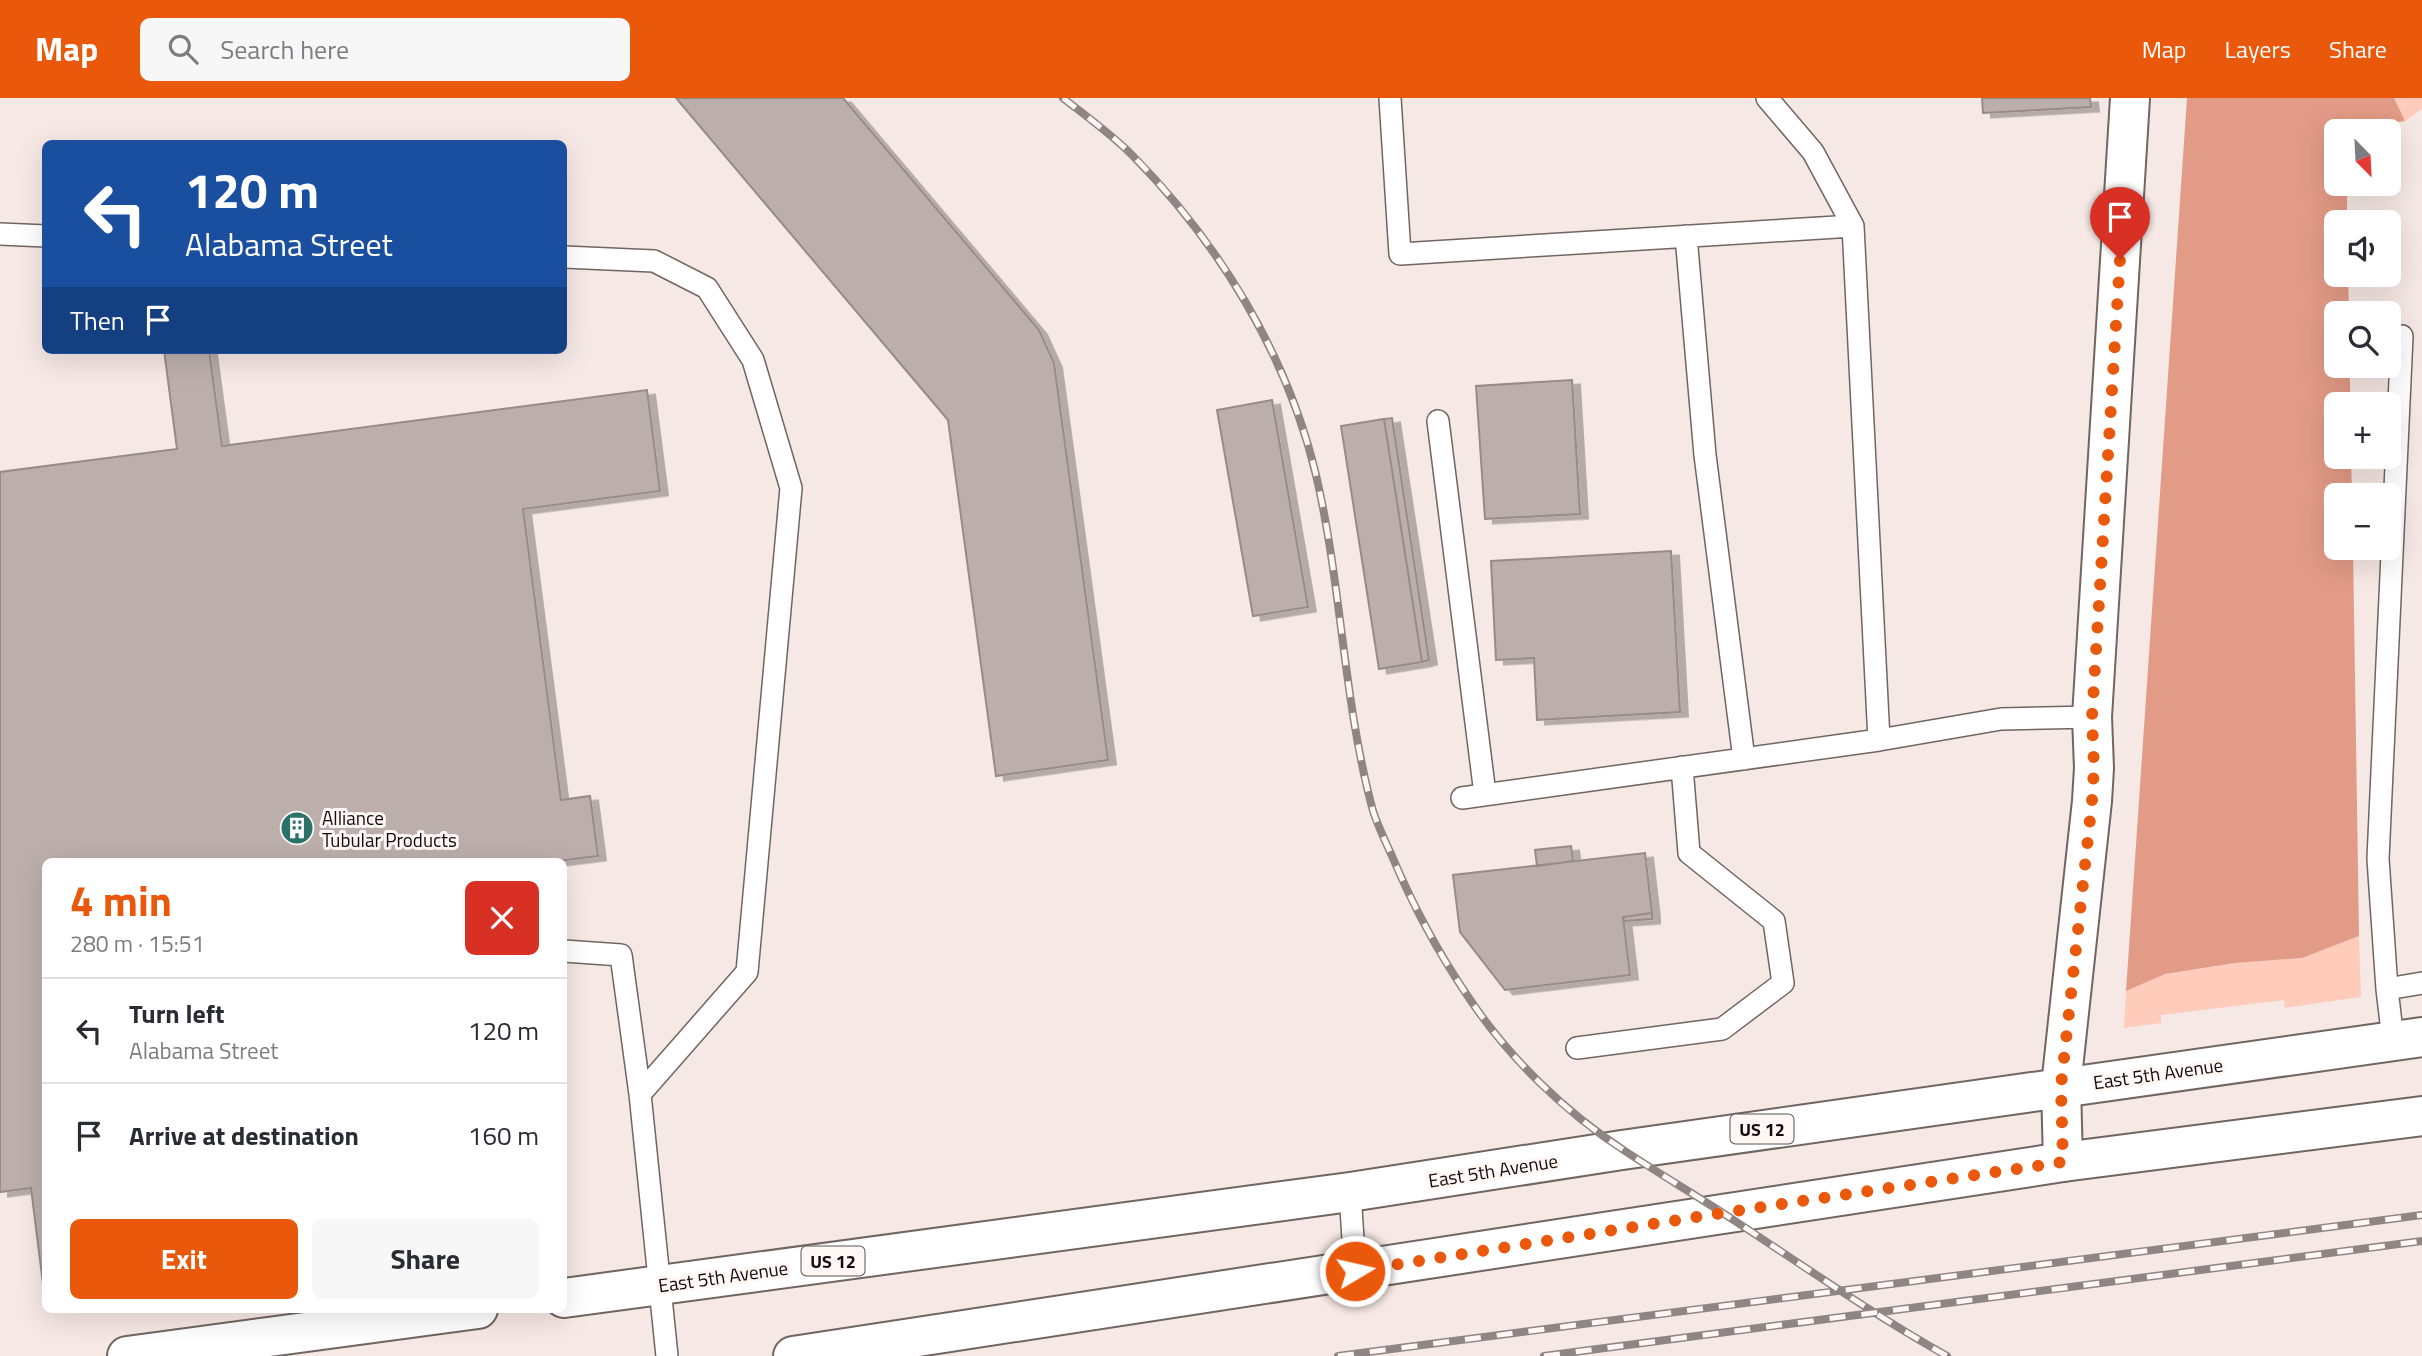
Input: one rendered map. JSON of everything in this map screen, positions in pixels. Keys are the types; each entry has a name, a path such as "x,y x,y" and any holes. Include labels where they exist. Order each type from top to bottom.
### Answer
{"main road":[{"path":"2063,1162 2061,1086 2092,801 2092,717 2130,98"},
{"name":"East 5th Avenue","path":"567,1297 1350,1192 2061,1086 2408,1039"},
{"path":"793,1356 1736,1210 2063,1162 2422,1116"},
{"path":"127,1356 448,1313"}],"lane":[{"path":"1390,98 1400,254 1853,226"},
{"path":"1767,98 1813,152 1853,226 1878,740"},
{"path":"0,234 42,236"},
{"path":"1686,236 1705,455 1744,759"},
{"path":"567,257 654,261 707,288 753,360 791,488 747,972 640,1094"},
{"path":"2402,336 2378,859 2387,989 2408,1039"},
{"path":"1438,421 1485,794"},
{"path":"1462,798 1878,740 2001,719 2092,717"},
{"path":"1577,1048 1722,1029 1783,983 1774,921 1689,853 1682,767"},
{"path":"567,951 621,955 640,1094 667,1356"},
{"path":"2387,989 2422,983"},
{"path":"1350,1192 1355,1271"}],"shaded area":[{"path":"2187,98 2394,98 2405,121 2324,119 2324,196 2347,196 2347,210 2324,210 2324,287 2348,287 2349,301 2324,301 2324,378 2350,378 2350,392 2324,392 2324,469 2351,469 2352,483 2324,483 2324,560 2353,560 2359,936 2302,958 2235,963 2165,974 2126,991"},
{"path":"2394,98 2422,98 2422,109 2405,121"},
{"path":"2359,936 2361,997 2285,1008 2284,1000 2161,1015 2161,1023 2124,1028 2126,991 2165,974 2235,963 2302,958"}],"building":[{"path":"676,98 843,98 1039,330 1054,363 1108,760 996,776 948,420"},
{"path":"1982,98 2090,98 2091,107 1983,113"},
{"name":"Alliance Tubular Products","path":"165,354 210,354 222,446 647,390 660,491 523,509 561,800 590,796 598,856 567,860 42,858 42,1276 31,1188 0,1192 0,472 177,449"},
{"path":"1572,380 1580,514 1485,519 1476,386"},
{"path":"1272,400 1308,607 1253,616 1217,410"},
{"path":"1392,418 1429,660 1422,662 1384,419"},
{"path":"1384,419 1422,662 1379,669 1341,426"},
{"path":"1671,551 1680,712 1537,720 1534,658 1496,660 1491,561"},
{"path":"1571,846 1573,861 1537,866 1535,850"},
{"path":"1645,853 1652,913 1623,917 1630,975 1505,990 1460,932 1453,875"},
{"path":"1652,913 1652,919 1624,921 1623,917"}],"railway":[{"path":"1063,98 1132,155 1193,225 1246,303 1287,386 1303,430 1325,517 1355,728 1373,811 1418,911 1469,998 1520,1062 1560,1101 1603,1136 1866,1307 1947,1356"},
{"path":"1338,1356 2422,1215"},
{"path":"1544,1356 2422,1241"}],"place":[{"name":"Alliance Tubular Products","path":"297,828"}],"route":[{"path":"1355,1271 2063,1162 2061,1086 2092,801 2092,717 2120,259"}]}
